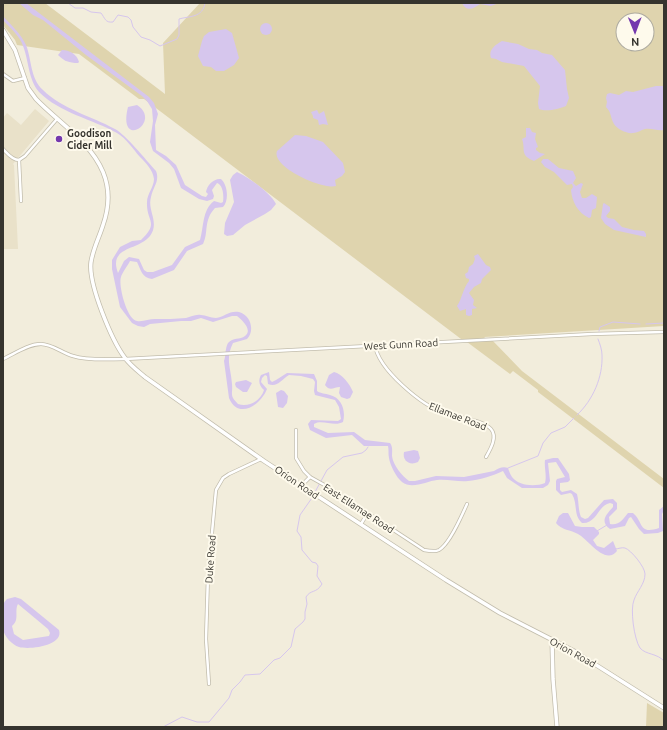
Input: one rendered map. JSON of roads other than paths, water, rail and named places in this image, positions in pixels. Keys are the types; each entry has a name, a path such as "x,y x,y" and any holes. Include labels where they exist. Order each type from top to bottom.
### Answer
{"main road":[{"path":"3,30 15,50 25,78"},
{"name":"Orion Road","path":"25,78 28,88 36,99 92,153 105,178 108,191 108,203 104,224 93,254 91,263 91,277 113,337 126,359 145,377 261,459 361,524 500,613 597,665 664,708"},
{"path":"552,640 553,679 557,727"}],"street":[{"path":"3,74 13,81 25,78"},
{"path":"3,149 11,157 19,160 25,156 57,119"},
{"path":"19,160 21,201"},
{"name":"West Gunn Road","path":"126,359 375,345 664,332"},
{"path":"3,359 35,345 42,344 79,358 126,359"},
{"name":"Ellamae Road","path":"375,345 376,353 384,366 424,403 444,413 478,422 490,428 493,433 494,440 486,458"},
{"name":"East Ellamae Road","path":"296,430 296,458 304,472 424,550 440,550 444,546 459,522 467,504"},
{"name":"Duke Road","path":"209,684 206,639 208,578 216,490 219,484 229,474 261,459"},
{"path":"302,485 310,477"},
{"path":"361,524 367,514"}],"waterway":[{"path":"68,3 75,8 83,8 91,12 101,13 108,22 113,22 118,15 128,17 131,20 133,27 141,37 160,46 177,39 179,35 179,19 199,14 204,8 205,3"},
{"path":"599,331 600,327 613,322 640,324"},
{"path":"646,324 664,323"},
{"path":"577,415 588,402 599,380 602,355 598,339"},
{"path":"508,468 538,456 543,443 551,433 565,427 574,418"},
{"path":"315,492 327,470 343,457 362,453 368,447"},
{"path":"163,727 182,717 197,722 209,722 229,698 232,690 245,675 260,674 274,660 280,658 291,647 295,629 305,619 307,604 306,597 318,589 322,584 317,576 318,566 316,563 312,562 302,550 301,537 297,531 300,515 314,495"},
{"path":"597,531 607,525"},
{"path":"615,549 628,549 643,567 645,578 635,597 632,610 634,631 640,648 645,652 661,658 664,661"}],"place":[{"name":"Goodison Cider Mill","path":"59,139"}]}
